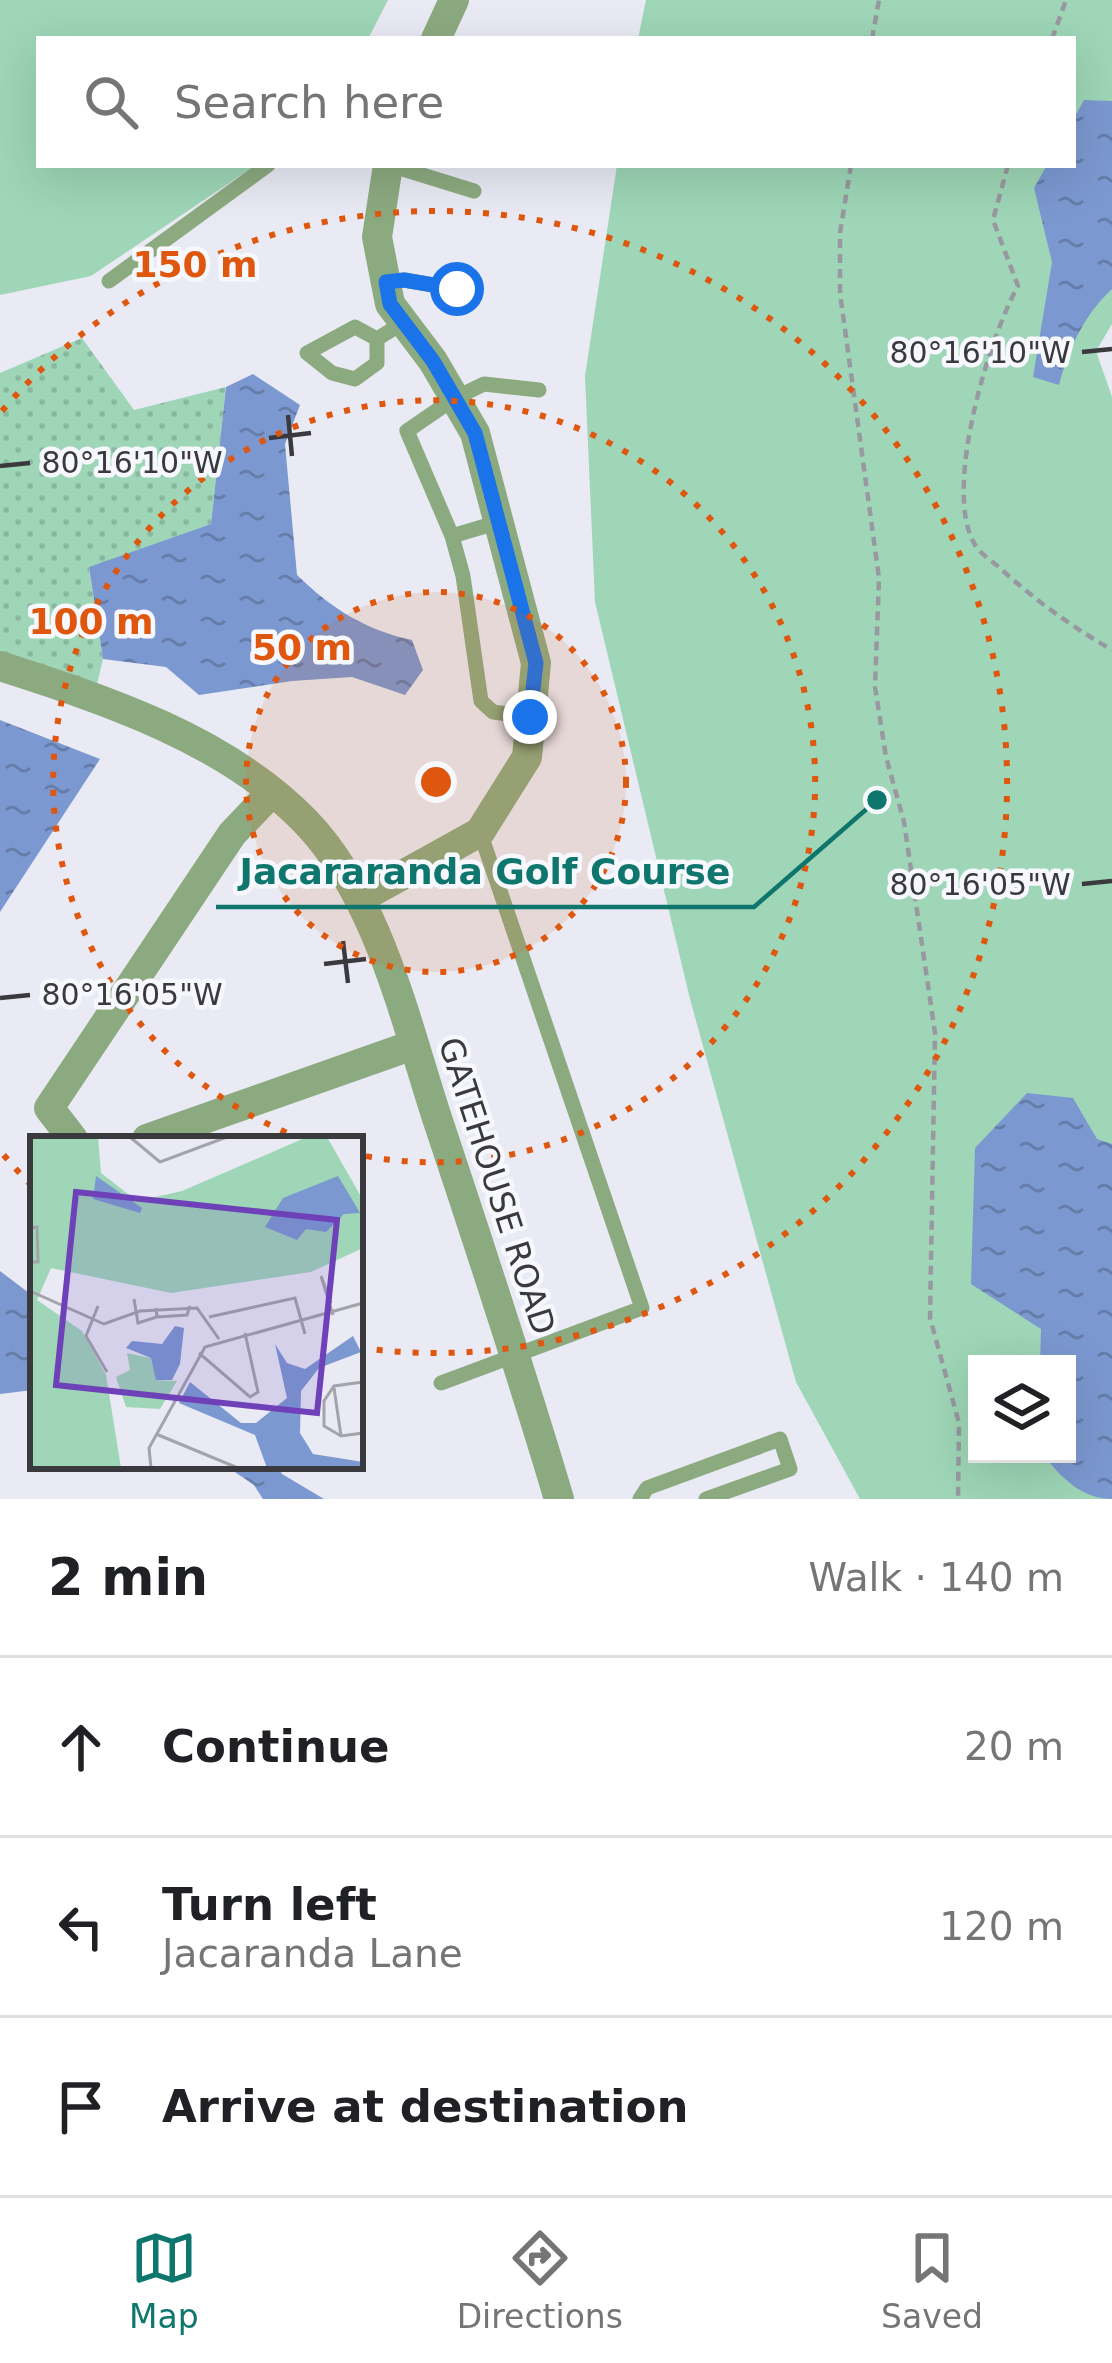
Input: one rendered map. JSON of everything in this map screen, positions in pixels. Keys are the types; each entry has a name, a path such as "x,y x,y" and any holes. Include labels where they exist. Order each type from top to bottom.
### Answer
{"street":[{"path":"437,36 454,0"},
{"path":"361,898 480,832 527,757 536,663 475,433 454,398 390,331 390,304 376,237 388,168"},
{"name":"GATEHOUSE ROAD","path":"0,665 204,745 307,823 361,898 516,1356 559,1499"},
{"path":"71,1136 49,1108 232,834 272,792"},
{"path":"155,1136 413,1045"}],"lane":[{"path":"109,281 264,168"},
{"path":"399,168 474,191"},
{"path":"386,282 404,280 457,289"},
{"path":"530,717 493,712 481,701 463,576 452,536 406,431 484,384 539,390"},
{"path":"452,536 499,522"},
{"path":"441,1383 642,1308 480,832"},
{"path":"640,1499 647,1488 779,1439 790,1469 706,1499"}],"path":[{"path":"873,36 879,0"},
{"path":"1053,36 1066,0"},
{"path":"851,168 840,233 840,293 879,578 875,687 886,757 904,821 935,1033 930,1318 959,1423 958,1499"},
{"path":"1007,168 993,220 1018,286 1001,316 963,458 965,518 975,546 1053,615 1112,650"}],"green space":[{"path":"0,0 388,0 370,36 36,36 36,168 252,168 91,276 0,295"},
{"path":"646,0 1112,0 1112,324 1096,351 1112,397 1112,1499 860,1499 796,1382 690,999 595,602 585,376 617,168 1076,168 1076,36 639,36"},
{"path":"82,338 134,410 226,387 211,524 89,568 103,659 96,688 0,655 0,373"}],"water":[{"path":"1084,100 1112,101 1112,289 1079,333 1059,385 1033,377 1052,262 1034,188 1045,168 1076,168 1076,115"},
{"path":"253,374 300,405 285,444 297,575 350,616 412,640 423,670 405,695 352,677 199,695 166,667 103,659 89,567 211,524 226,387"},
{"path":"0,720 100,759 0,912"},
{"path":"1027,1093 1073,1098 1097,1139 1112,1144 1112,1499 1073,1485 1050,1463 1076,1463 1076,1355 1040,1355 1041,1329 971,1284 975,1148"},
{"path":"0,1271 30,1294 30,1390 0,1394"},
{"path":"230,1469 279,1469 324,1499 263,1499 254,1485"}],"place":[{"name":"Jacararanda Golf Course","path":"877,800"}],"route":[{"path":"457,289 404,280 386,282 390,304 433,361 475,433 536,663 530,717"}]}
